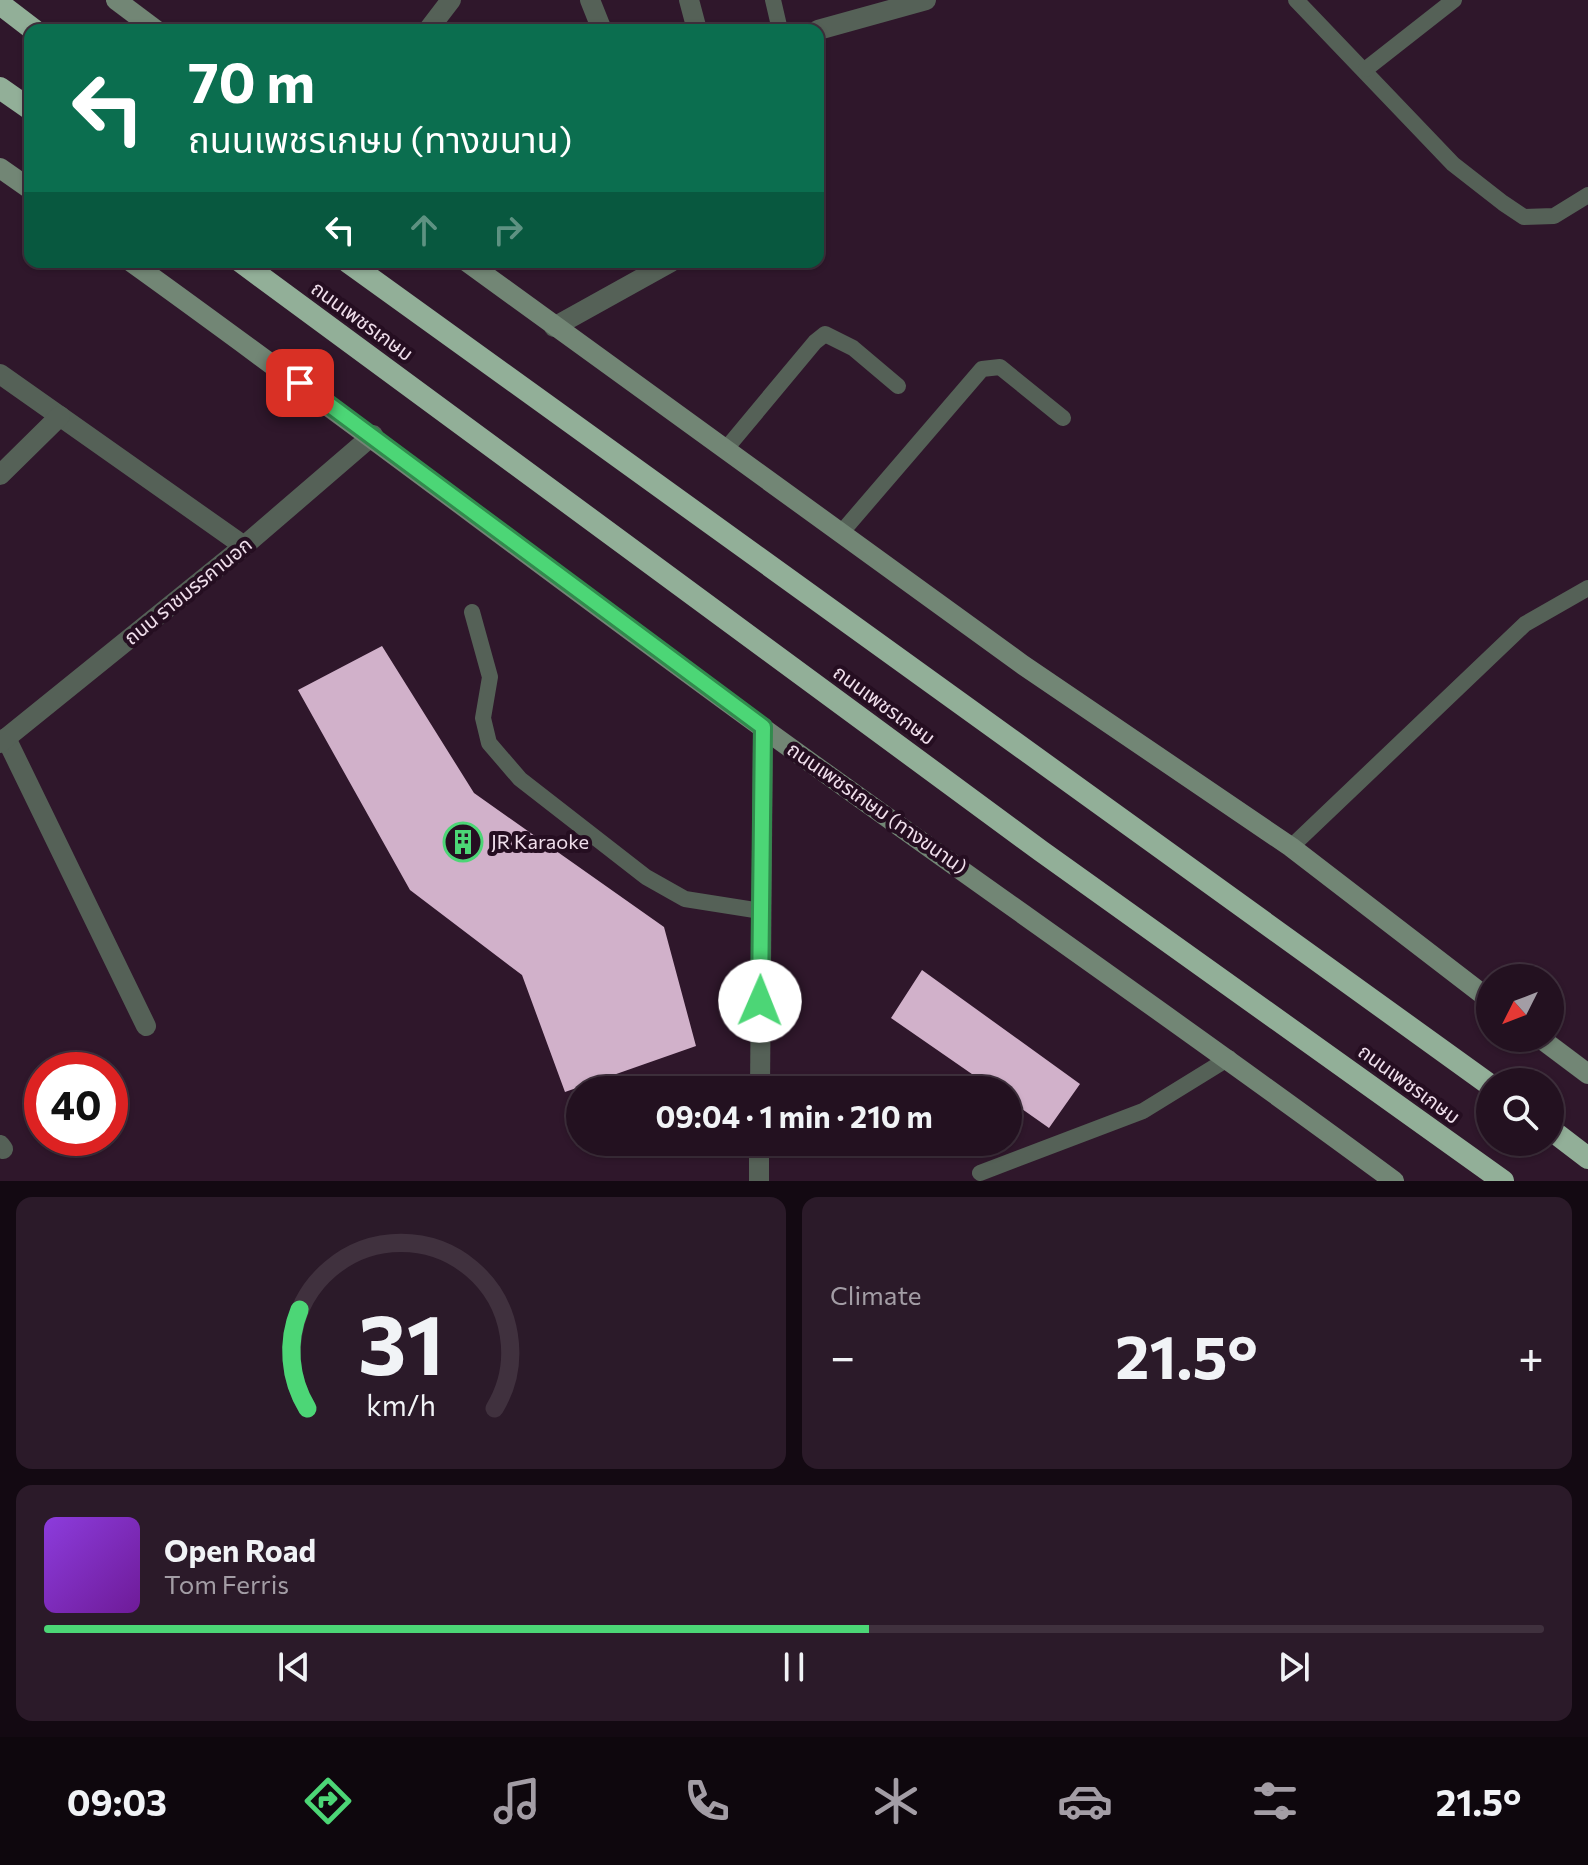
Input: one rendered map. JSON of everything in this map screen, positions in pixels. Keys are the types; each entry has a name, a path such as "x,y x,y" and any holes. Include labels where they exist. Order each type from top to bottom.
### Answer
{"highway":[{"path":"0,4 26,24"},
{"path":"0,88 24,105"},
{"name":"ถนนเพชรเกษม","path":"249,268 1041,851 1503,1181"},
{"name":"ถนนเพชรเกษม","path":"356,268 1476,1075"},
{"path":"1564,1140 1588,1158"}],"main road":[{"path":"123,2 149,24"},
{"path":"0,168 24,185"},
{"name":"ถนนเพชรเกษม (ทางขนาน)","path":"139,268 373,435 763,727 1229,1058 1394,1181"},
{"path":"475,268 1023,665 1291,847 1476,989"},
{"path":"1559,1052 1588,1074"}],"street":[{"path":"433,24 451,0"},
{"path":"590,0 600,24"},
{"path":"689,0 695,24"},
{"path":"824,28 926,0"},
{"path":"554,327 660,268"},
{"path":"0,374 244,546"},
{"path":"0,475 60,416"},
{"name":"ถนน ราชมรรคานอก","path":"3,740 244,546 373,435"},
{"path":"760,1076 763,727"},
{"path":"3,740 146,1026"},
{"path":"759,1156 759,1181"}],"lane":[{"path":"773,0 779,24"},
{"path":"1296,0 1366,69 1453,164 1524,217 1554,216 1588,195"},
{"path":"1366,69 1454,0"},
{"path":"725,450 825,334 853,348 898,386"},
{"path":"841,533 982,369 1000,367 1063,418"},
{"path":"1291,847 1525,624 1588,588"},
{"path":"472,612 490,677 483,718 489,743 520,779 646,877 685,899 761,911"},
{"path":"980,1173 1143,1111 1229,1058"}],"building":[{"name":"JR Karaoke","path":"382,646 474,793 664,927 696,1046 611,1076 566,1076 565,1092 522,975 410,890 298,690"},
{"path":"922,970 1080,1084 1049,1128 1022,1109 1022,1076 975,1076 891,1018"}],"place":[{"name":"JR Karaoke","path":"463,842"}],"route":[{"path":"300,383 763,727 760,1001"}]}
